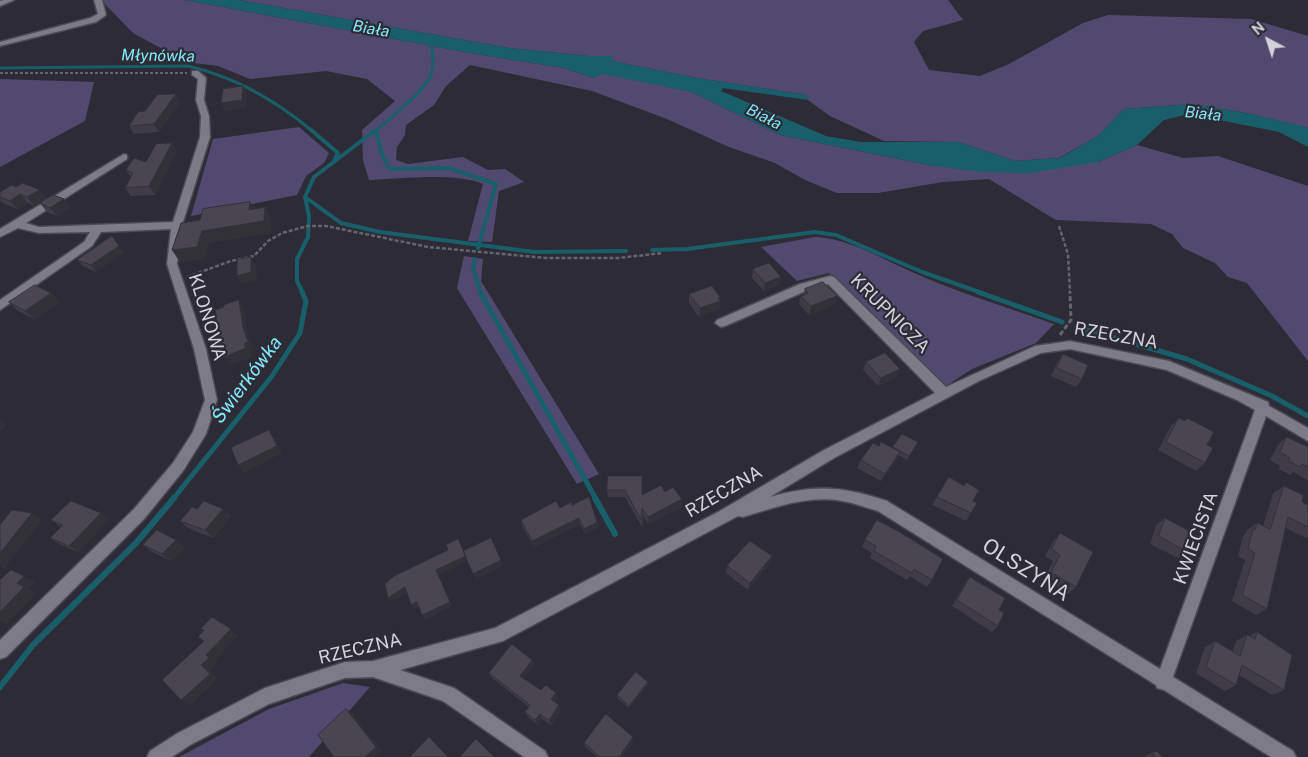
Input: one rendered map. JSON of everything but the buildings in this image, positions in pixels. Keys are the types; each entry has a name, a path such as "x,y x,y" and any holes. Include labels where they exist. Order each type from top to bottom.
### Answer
{"street":[{"path":"0,4 10,0"},
{"path":"0,44 93,20 102,15 98,0"},
{"name":"KLONOWA","path":"0,651 139,514 178,467 199,434 212,400 200,349 172,264 177,225 205,137 205,116 200,100 202,78 195,73"},
{"path":"0,234 124,157"},
{"path":"17,224 39,230 98,230 177,225"},
{"path":"0,306 88,244 98,230"},
{"name":"KRUPNICZA","path":"721,322 804,287 830,280 944,394"},
{"name":"RZECZNA","path":"156,757 184,739 266,697 345,670 373,669 497,636 723,517 829,454 944,394 1039,349 1070,345 1169,366 1206,379 1263,406 1308,435"},
{"name":"KWIECISTA","path":"1163,682 1263,406"},
{"name":"OLSZYNA","path":"723,517 786,498 815,492 839,494 882,506 1163,682 1287,757"},
{"path":"373,669 448,694 539,757"}],"path":[{"path":"0,73 195,73"},
{"path":"177,280 230,261 254,256 268,240 282,233 317,226 326,226 428,247 546,258 618,258 663,253"},
{"path":"1039,349 1058,337 1071,320 1068,254 1059,226"}],"shaded area":[{"path":"101,0 185,0 470,53 564,68 594,78 602,73 692,92 780,135 934,166 1098,162 1137,145 1183,158 1218,156 1308,186 1308,361 1247,283 1228,277 1215,263 1183,248 1172,234 1151,224 1056,220 989,179 943,182 878,193 837,193 805,180 775,163 729,147 667,119 592,91 470,65 446,86 434,105 406,125 405,135 397,147 396,160 408,164 463,157 488,170 505,169 524,182 499,191 492,242 468,241 483,184 472,180 443,177 369,180 363,160 362,130 395,101 367,79 326,71 250,79 218,66 186,62 133,33"},
{"path":"239,0 948,0 963,20 923,31 914,42 929,70 980,76 1009,64 1083,23 1108,15 1251,19 1308,36 1308,128 1251,114 1193,104 1124,109 1098,136 1059,158 1015,161 958,142 884,141 830,116 808,100 806,95 697,78 612,61 612,56 588,56 509,48"},
{"path":"0,79 94,82 85,121 0,167"},
{"path":"299,127 329,153 324,163 306,176 297,195 191,216 213,139"},
{"path":"815,237 853,245 947,287 1054,324 1036,343 972,369 946,386 829,273 797,281 761,247"},
{"path":"464,256 483,259 481,281 599,474 577,484 457,288"},
{"path":"343,683 370,687 309,757 179,757 269,709"}],"water":[{"name":"Biała","path":"185,0 239,0 509,48 588,56 613,56 612,61 697,78 806,95 808,100 723,88 721,91 826,136 861,142 958,142 1015,161 1060,158 1098,136 1124,109 1193,104 1251,114 1306,127 1308,128 1308,147 1279,132 1189,114 1164,120 1137,145 1098,162 1030,173 982,172 934,166 780,135 692,92 602,74 594,78 564,68 470,53"}],"waterway":[{"name":"Świerkówka","path":"376,130 407,104 428,80 433,65 430,39"},
{"name":"Młynówka","path":"0,68 188,66 222,76 253,90 283,108 311,130"},
{"name":"Młynówka","path":"310,129 338,153 334,161"},
{"name":"Świerkówka","path":"305,197 314,177 377,129"},
{"path":"376,131 382,155 390,169 449,168 496,184 479,245"},
{"name":"Świerkówka","path":"303,293 297,281 297,259 308,237 309,216 305,197"},
{"path":"305,197 341,223 380,232 479,245"},
{"path":"652,250 687,249 815,232 836,235 922,272 982,293"},
{"path":"479,245 534,252 626,251"},
{"path":"475,259 473,268 481,293"},
{"name":"Świerkówka","path":"173,499 272,376 300,333 306,301 302,292"},
{"path":"480,292 596,499"},
{"path":"978,292 1062,322"},
{"path":"1084,329 1187,359 1272,396 1308,416"},
{"name":"Świerkówka","path":"0,687 33,645 136,543 174,498"},
{"path":"595,498 615,534"}]}
